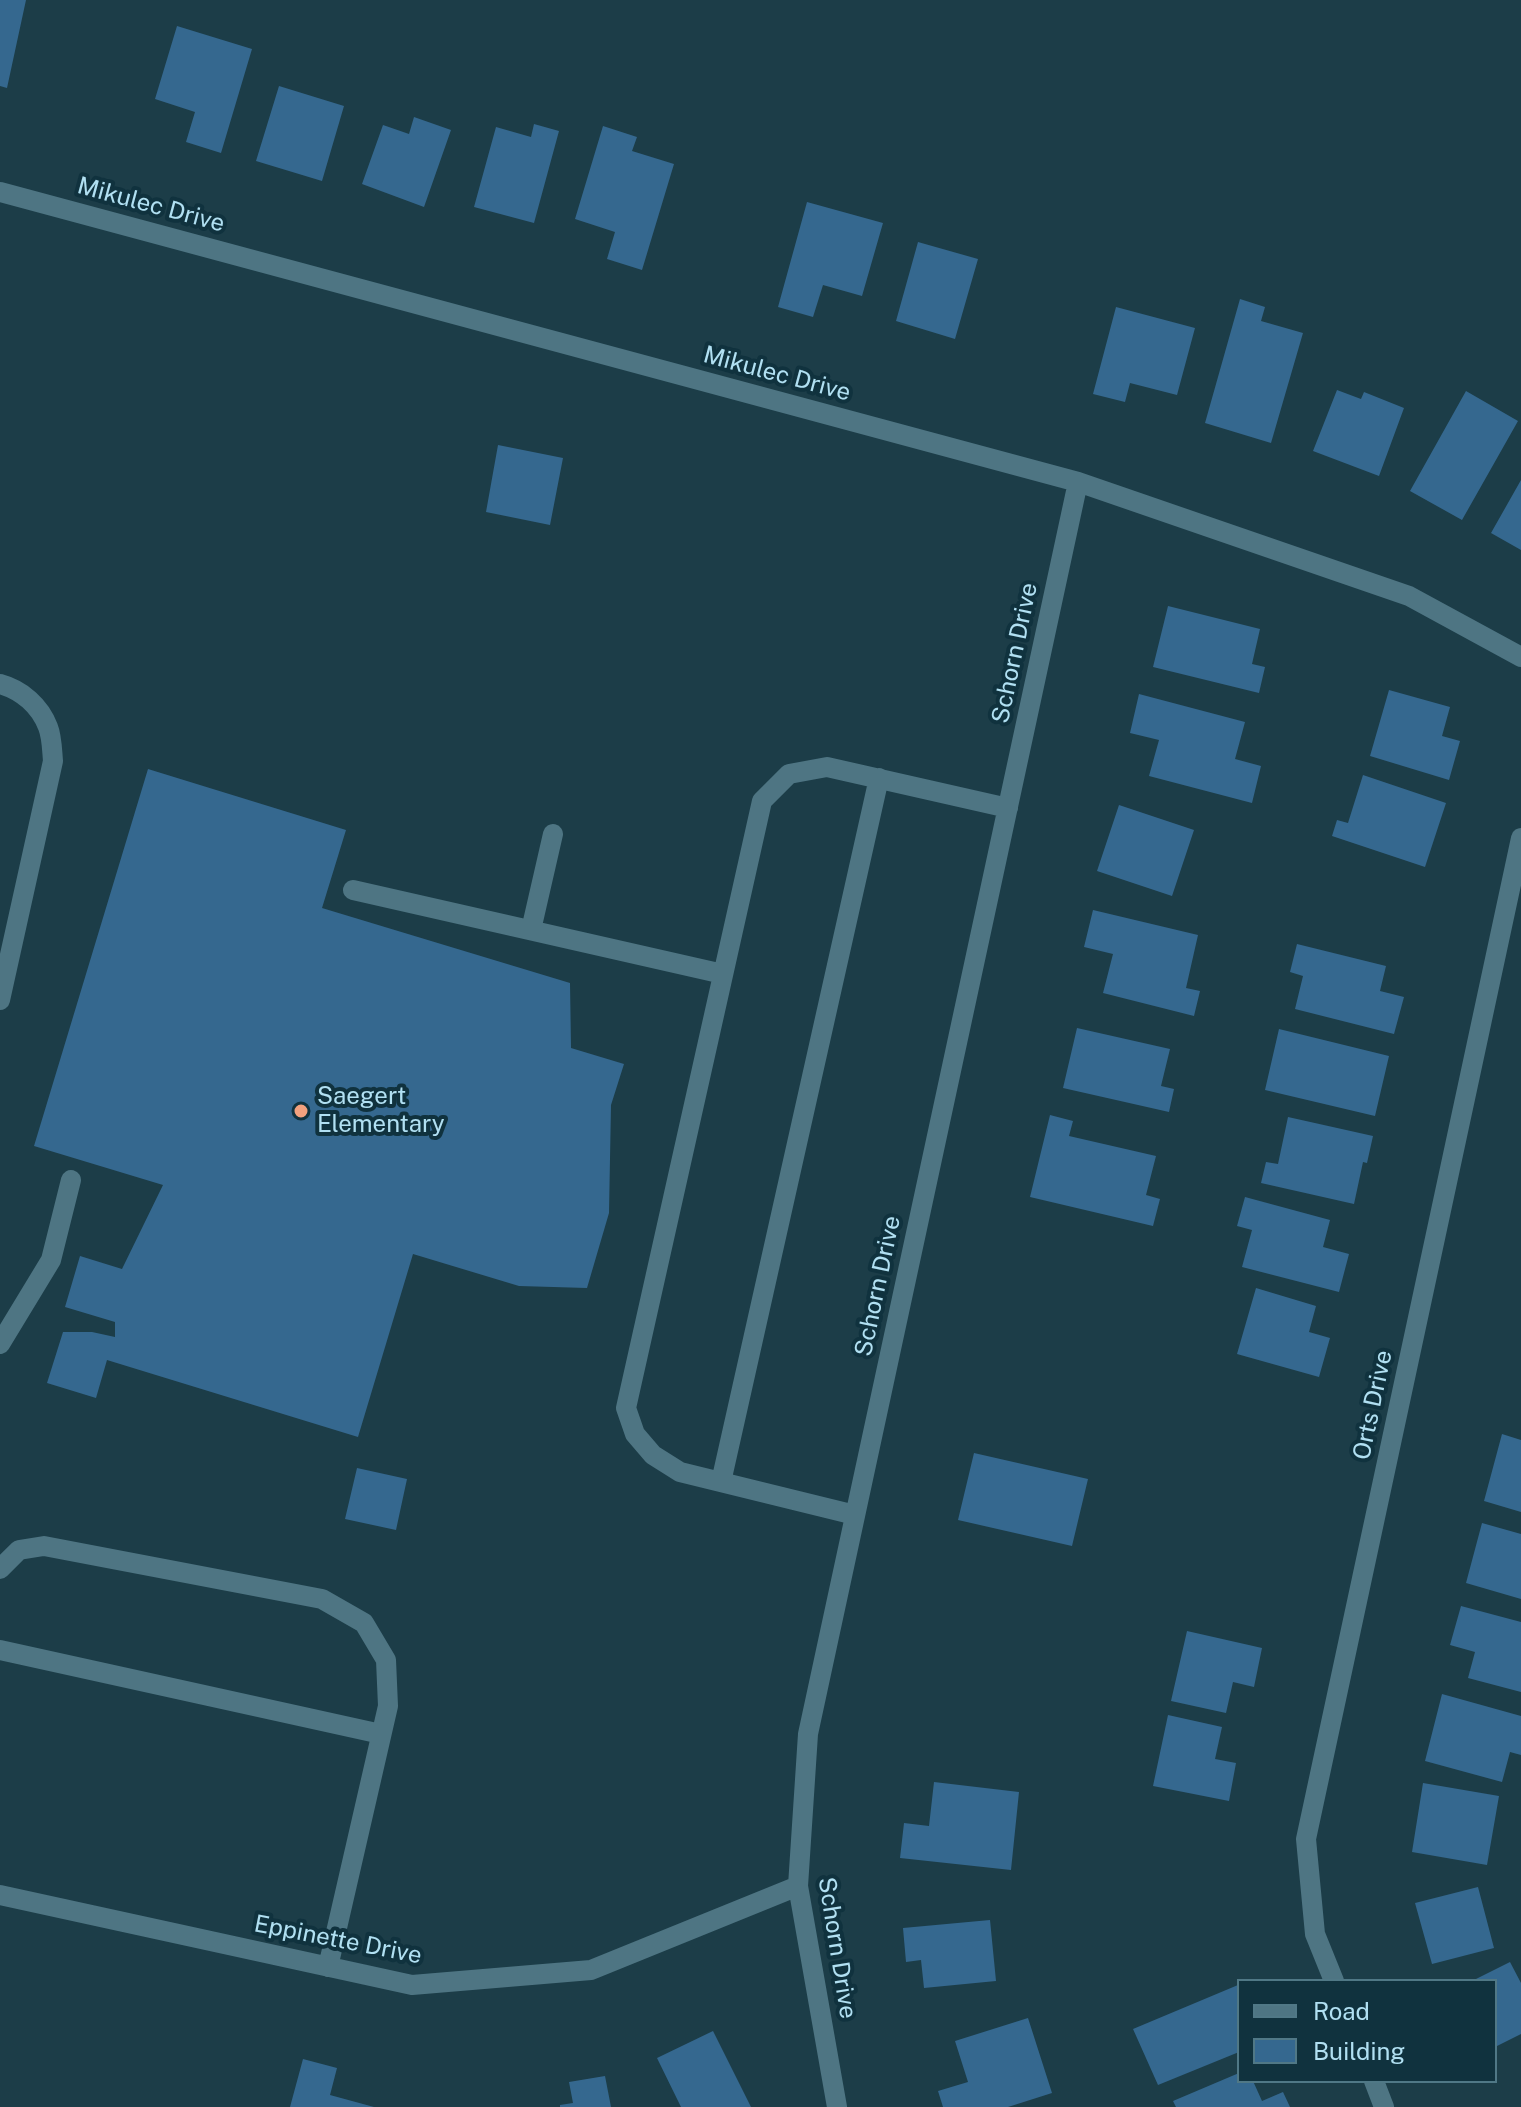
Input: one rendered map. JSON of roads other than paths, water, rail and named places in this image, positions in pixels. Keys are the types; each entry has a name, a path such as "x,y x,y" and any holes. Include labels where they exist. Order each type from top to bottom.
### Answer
{"street":[{"name":"Mikulec Drive","path":"0,192 1078,482 1409,596 1521,657"},
{"name":"Schorn Drive","path":"837,2107 798,1886 808,1734 1078,482"},
{"path":"0,684 11,687 34,703 49,729 53,761 0,1000"},
{"path":"855,1515 680,1472 653,1455 635,1434 626,1408 762,801 789,774 827,767 1008,808"},
{"path":"721,1482 879,778"},
{"path":"531,930 553,834"},
{"name":"Orts Drive","path":"1333,1979 1315,1934 1306,1839 1521,838"},
{"path":"353,890 723,974"},
{"path":"0,1344 51,1260 71,1180"},
{"path":"0,1569 19,1550 44,1546 322,1599 364,1623 386,1660 388,1706 328,1967"},
{"path":"0,1650 381,1734"},
{"name":"Eppinette Drive","path":"0,1895 412,1985 591,1970 798,1886"},
{"path":"1375,2083 1384,2107"}],"place":[{"name":"Saegert Elementary","path":"301,1111"}]}
